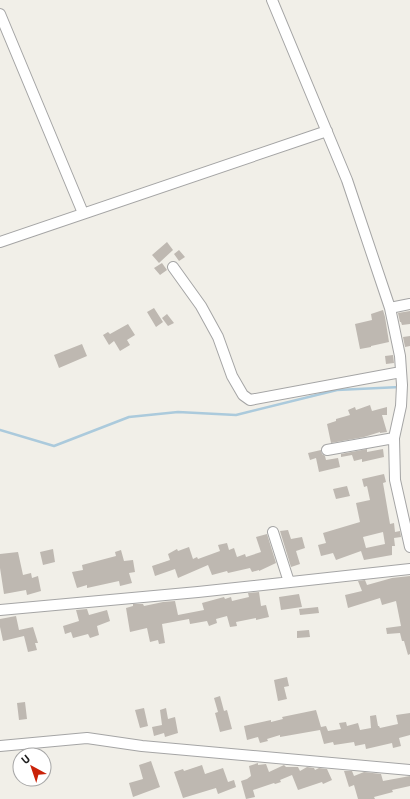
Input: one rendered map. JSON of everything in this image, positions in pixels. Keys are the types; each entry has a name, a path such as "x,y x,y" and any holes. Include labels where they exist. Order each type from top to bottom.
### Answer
{"street":[{"path":"272,0 348,180 390,308 400,356 402,388 401,406 394,438 396,487 410,547"},
{"path":"0,14 83,213"},
{"path":"0,242 327,131"},
{"path":"173,268 201,306 218,337 232,376 243,395 250,400 401,372"},
{"path":"390,308 410,304"},
{"path":"327,450 394,438"},
{"path":"273,532 289,582"},
{"path":"0,610 198,592 410,569"},
{"path":"0,746 87,738 158,747 410,770"}],"building":[{"path":"167,242 173,250 159,263 152,255"},
{"path":"179,250 185,257 179,261 174,254"},
{"path":"162,263 167,270 160,275 154,268"},
{"path":"154,308 163,322 156,327 147,312"},
{"path":"383,310 389,342 360,349 355,324 372,320 371,314"},
{"path":"410,311 410,324 402,325 398,313"},
{"path":"167,314 174,323 168,326 162,318"},
{"path":"128,324 135,335 127,340 130,345 120,351 114,341 109,345 103,335 108,332 110,334"},
{"path":"410,336 410,346 405,347 403,337"},
{"path":"82,344 87,356 59,368 54,355"},
{"path":"393,355 394,363 386,364 385,356"},
{"path":"370,405 372,411 387,407 387,415 382,415 387,432 380,432 364,437 331,443 327,424 336,421 336,419 350,415 348,410 355,407 356,410"},
{"path":"367,449 367,452 383,449 384,457 362,462 362,459 354,461 352,455 341,457 341,454"},
{"path":"321,450 326,460 338,458 340,467 319,472 316,458 310,460 308,453"},
{"path":"384,474 386,482 383,483 390,524 394,523 395,532 400,531 401,537 394,538 395,546 392,546 392,555 364,560 361,551 336,560 333,553 321,556 318,545 326,543 323,533 360,522 356,503 370,500 367,486 364,487 362,479","holes":["383,532 385,544 366,548 363,537"]},
{"path":"347,486 350,496 336,499 333,489"},
{"path":"288,530 291,539 302,537 305,548 296,551 300,564 291,567 280,531"},
{"path":"267,534 276,563 259,571 252,572 250,568 228,573 227,571 212,575 208,565 178,578 175,569 155,576 152,566 170,560 168,554 177,549 178,551 189,547 193,559 197,557 198,559 220,551 218,545 227,543 229,550 234,548 237,557 245,554 246,557 261,552 256,537"},
{"path":"53,549 55,562 43,565 40,552"},
{"path":"121,550 124,561 133,560 135,572 129,573 132,583 120,586 119,581 87,588 87,585 77,588 72,572 83,570 82,565 116,556 115,552"},
{"path":"18,552 23,575 31,573 32,578 38,576 41,591 27,595 26,590 4,594 0,568 0,554"},
{"path":"410,576 410,654 408,655 400,633 387,634 386,628 401,626 396,601 382,605 380,598 348,608 345,595 362,591 358,581 365,580 367,585 392,578"},
{"path":"259,592 261,606 266,605 269,617 236,622 237,626 230,627 227,616 216,619 217,623 209,626 207,621 190,624 189,619 162,624 165,643 159,644 158,640 150,642 147,628 130,632 126,608 133,606 133,604 143,604 144,606 175,601 178,615 204,610 202,603 224,597 225,599 231,597 232,601 249,597 248,593"},
{"path":"299,594 302,607 281,610 279,597"},
{"path":"318,607 319,613 300,615 299,609"},
{"path":"87,609 89,615 107,610 110,621 97,626 99,635 90,638 88,634 73,638 71,632 65,634 63,626 79,621 76,610"},
{"path":"16,616 19,630 33,627 38,643 35,643 37,650 28,652 24,636 3,641 0,619"},
{"path":"309,630 310,637 297,638 297,631"},
{"path":"287,677 289,686 284,687 287,699 278,701 274,680"},
{"path":"220,696 224,711 227,710 232,729 220,732 215,713 218,712 214,698"},
{"path":"25,702 27,719 19,720 17,703"},
{"path":"144,708 148,726 140,728 135,710"},
{"path":"166,708 168,719 175,717 178,733 165,737 164,733 154,736 152,727 162,725 160,710"},
{"path":"316,710 321,727 326,726 328,731 341,729 339,723 346,722 347,726 358,723 360,730 371,728 370,716 376,715 378,726 380,728 398,724 396,715 410,713 410,735 399,738 401,746 393,748 392,743 366,749 365,744 355,746 354,742 334,745 333,742 324,744 320,730 280,737 280,735 260,743 258,737 247,740 244,726 271,720 271,722 283,719 282,717"},
{"path":"151,761 160,787 133,797 129,783 143,779 139,765"},
{"path":"258,763 258,765 266,764 269,772 284,765 286,767 298,767 300,771 307,767 314,768 315,770 319,768 327,769 332,780 323,784 322,782 298,790 292,775 280,780 281,782 253,790 255,797 246,799 241,781 251,776 249,766"},
{"path":"202,765 205,774 223,768 228,782 234,780 236,787 218,794 216,788 183,798 174,772 183,769 184,771"},
{"path":"344,771 352,771 354,776 364,772 381,774 383,781 410,776 410,786 392,790 393,792 374,797 375,799 358,799 354,785 349,787"}],"waterway":[{"path":"0,430 54,446 129,417 178,412 236,415 337,390 400,387"}]}
